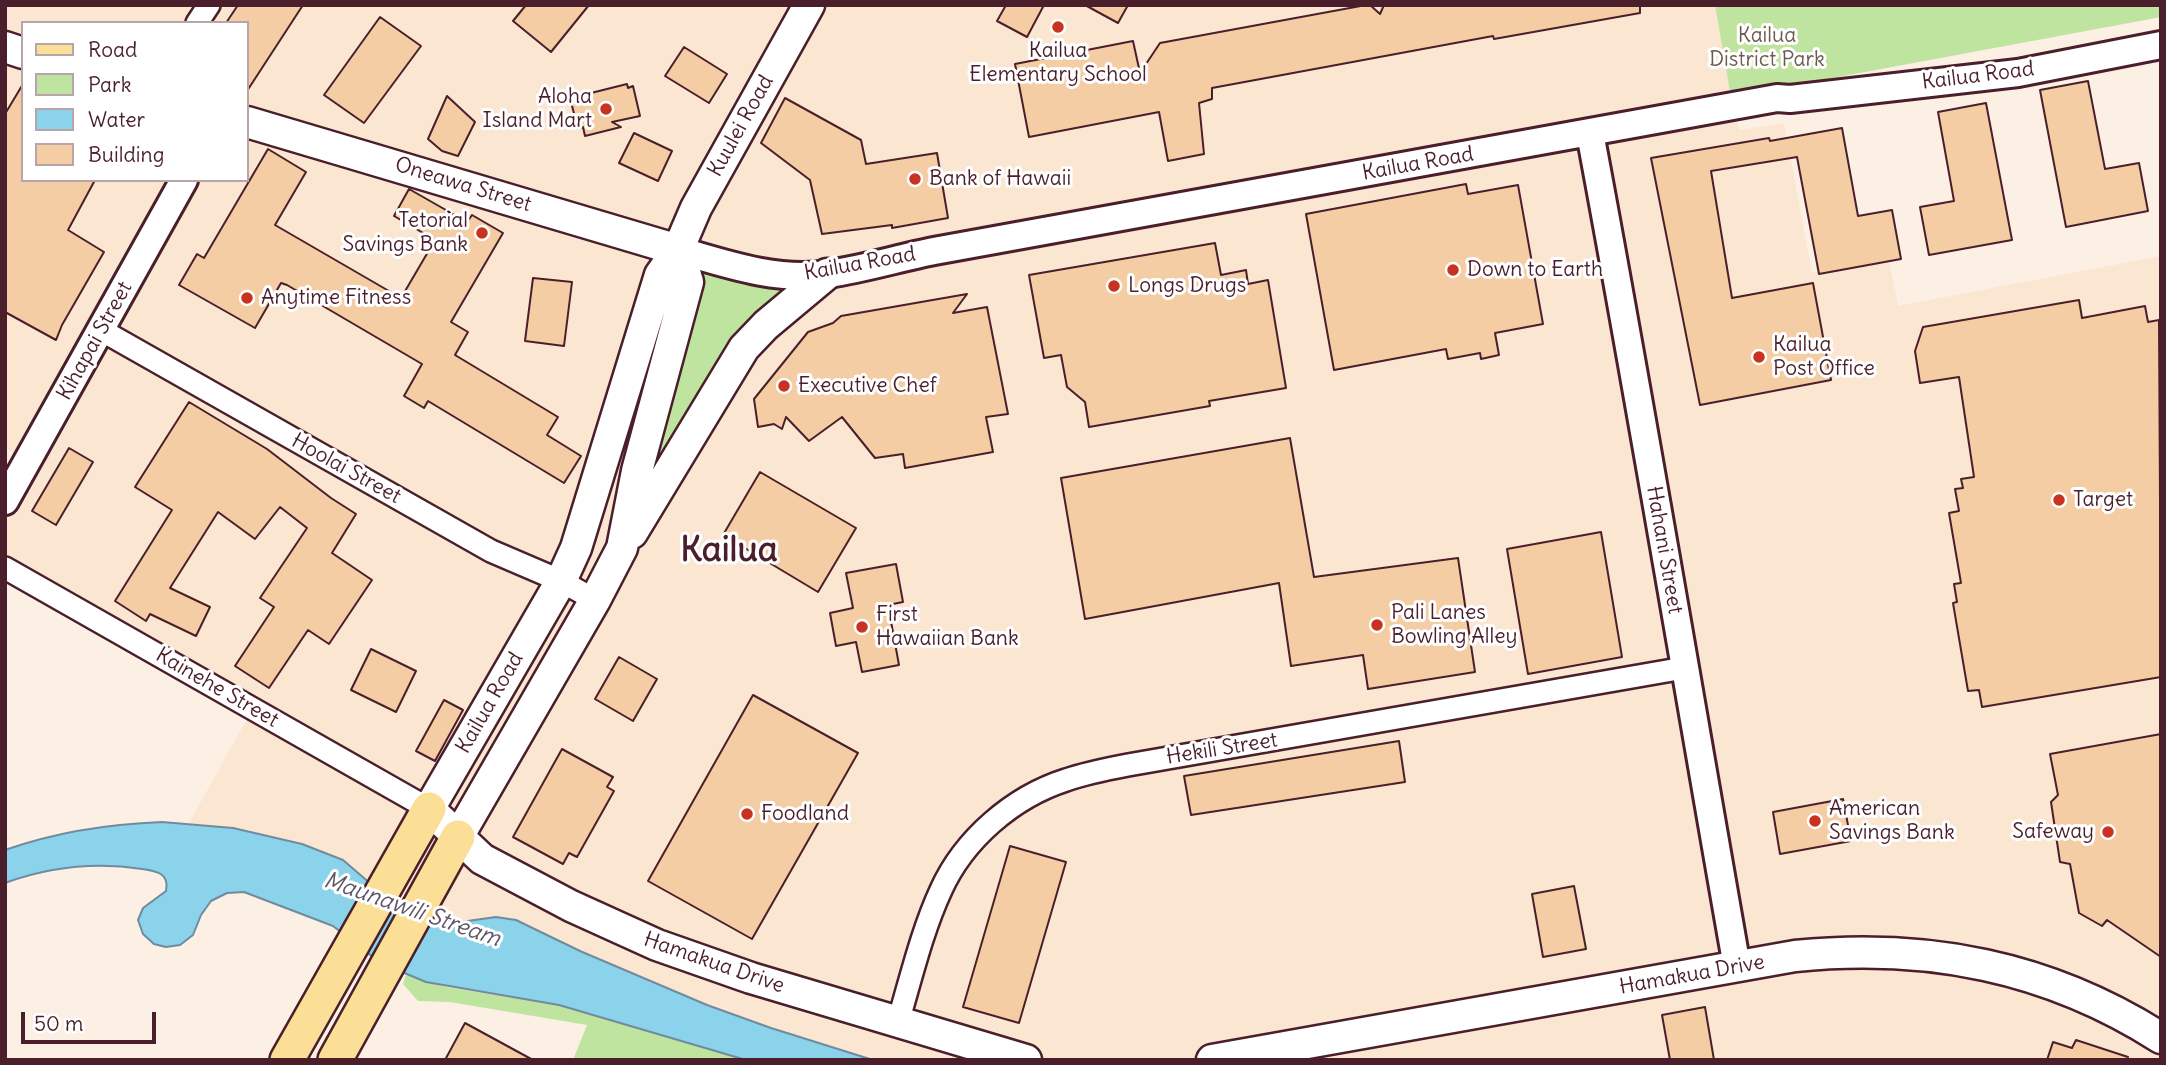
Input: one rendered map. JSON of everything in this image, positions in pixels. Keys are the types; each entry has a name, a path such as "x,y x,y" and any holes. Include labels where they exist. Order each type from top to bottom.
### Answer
{"main road":[{"name":"Kuulei Road","path":"678,250 696,208 809,5"},
{"name":"Oneawa Street","path":"248,122 678,250"},
{"name":"Kailua Road","path":"335,1060 622,548 637,471 688,282 678,250"},
{"name":"Kailua Road","path":"287,1060 561,581 576,548 660,275 678,250"},
{"path":"622,548 655,498 694,428 744,348 766,325 827,274"},
{"name":"Hamakua Drive","path":"429,809 482,859 571,906 657,945 718,967 1026,1060"},
{"name":"Hamakua Drive","path":"1212,1060 1795,957 1866,952 1902,952 1973,962 2043,980 2110,1008 2161,1038"}],"street":[{"path":"198,21 209,5"},
{"name":"Kailua Road","path":"678,250 768,273 789,276 827,274 934,251 1777,98 1790,99 2018,74 2161,45"},
{"name":"Hahani Street","path":"1590,133 1628,335 1737,967"},
{"name":"Kihapai Street","path":"5,502 183,182"},
{"name":"Hoolai Street","path":"101,330 491,551 561,581 595,600"},
{"name":"Kainehe Street","path":"5,568 429,809"},
{"name":"Hekili Street","path":"898,1022 930,918 950,872 986,828 1037,792 1064,780 1128,765 1684,668"}],"shaded area":[{"path":"5,5 1717,5 1739,130 1784,123 1812,273 1889,260 1898,306 2161,256 2161,1060 873,1060 707,1005 580,951 516,920 481,918 446,924 417,917 393,903 343,860 302,844 233,828 189,823 258,699 5,558 5,525 36,467 5,448"}],"green space":[{"name":"Kailua District Park","path":"1715,5 2161,5 2161,17 1731,97"},
{"path":"678,250 789,276 791,305 655,498 637,471"},
{"path":"406,975 446,987 559,1005 746,1060 573,1060 587,1025 450,1002 418,1001 403,984"}],"water":[{"path":"162,822 233,828 302,844 343,860 393,903 417,917 446,924 496,917 516,920 580,951 707,1005 873,1060 746,1060 559,1005 426,982 374,958 333,926 244,892 227,893 211,901 201,915 193,935 180,945 166,947 154,944 143,934 138,920 143,908 166,891 164,877 152,871 107,866 73,867 38,873 5,883 5,850 82,830"}],"building":[{"path":"238,5 303,5 248,89 248,21 227,21"},
{"path":"526,5 589,5 551,52 513,21"},
{"path":"1006,5 1044,5 1027,37 997,21"},
{"path":"1085,5 1128,5 1118,23"},
{"path":"1370,5 1380,14 1384,5 1640,5 1640,13 1494,39 1493,36 1212,88 1212,99 1199,103 1204,154 1168,161 1159,112 1029,137 1015,64 1133,41 1140,73 1160,43"},
{"path":"380,17 421,46 364,123 324,95"},
{"path":"684,47 727,74 709,103 665,76"},
{"path":"2088,81 2105,169 2139,163 2148,211 2066,227 2040,90"},
{"name":"Aloha Island Mart","path":"627,84 628,88 633,86 640,116 612,122 621,127 585,136 583,127 578,129 571,102 576,101 575,97"},
{"path":"21,87 21,182 94,182 68,230 104,252 56,340 5,312 5,114"},
{"path":"447,96 475,122 458,156 442,151 428,139"},
{"path":"785,98 861,140 866,164 937,153 948,218 892,228 892,225 822,234 810,180 761,143"},
{"path":"1986,103 2012,240 1929,255 1920,207 1954,201 1938,112"},
{"path":"1842,128 1858,216 1892,210 1901,259 1819,274 1797,157 1711,171 1732,298 1813,283 1831,380 1700,405 1651,158"},
{"path":"634,133 672,151 658,181 619,163"},
{"path":"268,149 306,172 275,225 401,298 435,240 394,216 409,189 467,222 472,215 503,233 451,322 468,332 455,355 558,417 547,435 581,456 564,483 428,401 424,408 404,396 422,364 287,285 281,283 255,328 179,285 197,254 204,258"},
{"path":"1466,184 1468,194 1518,185 1543,324 1495,333 1499,355 1481,359 1480,353 1448,359 1446,349 1334,370 1306,214"},
{"path":"1215,243 1221,275 1246,270 1248,284 1268,280 1286,388 1209,401 1210,406 1089,427 1085,402 1067,387 1061,355 1044,358 1029,275"},
{"path":"533,278 572,282 564,346 525,341"},
{"path":"967,294 953,313 987,307 1008,414 986,417 993,452 905,468 903,454 875,458 842,417 809,441 786,417 782,429 774,424 758,427 754,399 808,332 833,323 841,316"},
{"name":"Target","path":"2079,300 2082,318 2145,306 2148,322 2159,320 2161,677 1982,707 1979,690 1968,691 1953,603 1957,602 1954,584 1961,583 1949,513 1959,511 1955,489 1963,488 1961,479 1974,477 1959,377 1920,383 1915,351 1923,327"},
{"path":"189,402 267,449 356,514 332,553 372,580 329,644 308,630 269,688 235,666 274,607 260,598 307,528 280,507 255,539 218,512 170,588 210,607 196,636 150,614 146,621 115,601 172,510 135,487"},
{"path":"1290,438 1314,577 1458,558 1475,672 1368,689 1363,655 1291,666 1279,583 1085,619 1061,478"},
{"path":"69,448 93,462 56,525 32,511"},
{"path":"760,472 856,528 818,592 723,535"},
{"path":"1601,532 1622,657 1528,674 1507,549"},
{"name":"First Hawaiian Bank","path":"896,564 903,602 888,605 899,665 862,672 856,642 836,646 830,613 853,608 846,573"},
{"path":"371,649 416,671 396,712 351,690"},
{"path":"619,657 657,679 633,721 595,699"},
{"path":"753,695 858,753 752,939 648,881"},
{"path":"444,700 463,710 435,761 416,751"},
{"name":"Safeway","path":"2161,734 2161,957 2107,920 2102,926 2079,913 2070,864 2060,862 2051,802 2058,795 2050,754"},
{"path":"1399,741 1405,782 1191,815 1184,776"},
{"path":"562,749 613,777 607,787 614,791 577,857 569,853 563,864 513,837"},
{"path":"1843,799 1851,841 1780,854 1773,812"},
{"path":"1010,846 1066,862 1019,1023 963,1007"},
{"path":"1574,886 1586,949 1543,957 1532,894"},
{"path":"1705,1007 1714,1060 1670,1060 1662,1015"},
{"path":"465,1023 533,1060 445,1060"},
{"path":"2076,1040 2128,1057 2127,1060 2047,1060 2053,1042 2072,1048"}],"place":[{"name":"Kailua Elementary School","path":"1058,27"},
{"name":"Aloha Island Mart","path":"606,109"},
{"name":"Bank of Hawaii","path":"915,179"},
{"name":"Tetorial Savings Bank","path":"482,233"},
{"name":"Down to Earth","path":"1453,270"},
{"name":"Longs Drugs","path":"1114,286"},
{"name":"Anytime Fitness","path":"247,298"},
{"name":"Kailua Post Office","path":"1759,357"},
{"name":"Executive Chef","path":"784,386"},
{"name":"Target","path":"2059,500"},
{"name":"Pali Lanes Bowling Alley","path":"1377,625"},
{"name":"First Hawaiian Bank","path":"862,627"},
{"name":"Foodland","path":"747,814"},
{"name":"American Savings Bank","path":"1815,821"},
{"name":"Safeway","path":"2108,832"}],"district":[{"name":"Kailua","path":"729,551"}],"water label":[{"name":"Maunawili Stream","path":"412,910"}]}
